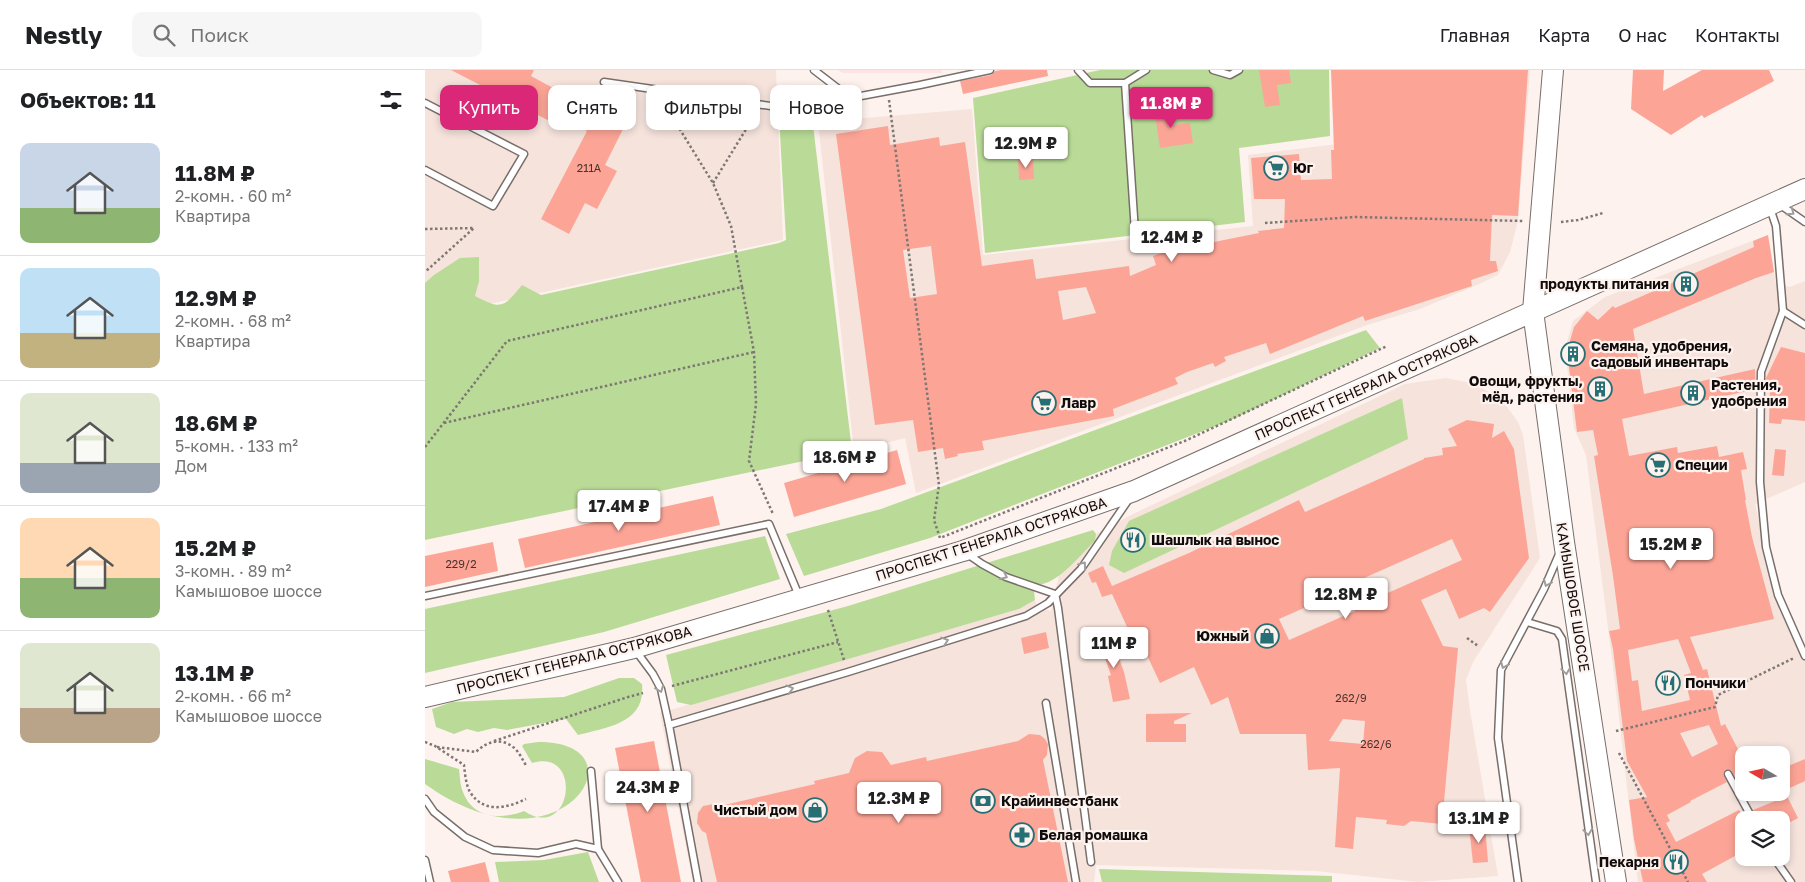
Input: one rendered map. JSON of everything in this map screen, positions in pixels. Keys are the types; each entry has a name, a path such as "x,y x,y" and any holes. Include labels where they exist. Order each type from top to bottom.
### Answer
{"main road":[{"name":"КАМЫШОВОЕ ШОССЕ","path":"1553,70 1533,311 1564,542 1616,882"},
{"name":"ПРОСПЕКТ ГЕНЕРАЛА ОСТРЯКОВА","path":"425,697 634,648 963,551 1134,491 1805,189"}],"lane":[{"path":"813,70 833,85"},
{"path":"862,96 960,73 990,70"},
{"path":"1078,70 1089,83 1125,83 1147,70"},
{"path":"1213,70 1230,75 1239,70"},
{"path":"604,82 770,106"},
{"path":"1125,83 1136,247"},
{"path":"425,104 524,154 493,206 425,170"},
{"path":"1772,204 1805,222"},
{"path":"1772,204 1777,226 1783,312 1761,372 1760,482 1766,548 1778,595 1804,655"},
{"path":"1783,312 1805,325"},
{"path":"669,725 848,672 1025,616 1048,602 1081,569 1134,491"},
{"path":"425,596 769,524 800,599"},
{"path":"1519,882 1498,738 1501,670 1544,589 1564,542"},
{"path":"963,551 1006,578 1055,594"},
{"path":"1055,594 1091,862"},
{"path":"1527,622 1557,631 1562,639 1596,882"},
{"path":"634,648 653,674 661,689 698,882"},
{"path":"1046,703 1076,882"},
{"path":"591,771 598,849 618,882"},
{"path":"1728,774 1748,811"},
{"path":"425,799 434,812 465,837 493,850 538,853 576,844 598,849"},
{"path":"425,860 430,882"},
{"path":"1780,866 1791,882"}],"path":[{"path":"888,91 939,485 934,520 940,538 1187,440 1387,346"},
{"path":"713,182 757,112 679,128 713,182 731,226 754,352 756,404 749,461 776,520"},
{"path":"1561,222 1578,220 1603,213"},
{"path":"1265,223 1355,217 1523,222"},
{"path":"425,229 474,228 425,272"},
{"path":"425,447 507,341 743,287"},
{"path":"443,424 754,352"},
{"path":"828,610 844,660"},
{"path":"1467,638 1478,646"},
{"path":"673,686 838,642"},
{"path":"1616,730 1715,707 1717,695 1804,655"},
{"path":"435,746 476,752 483,744 643,693"},
{"path":"494,741 503,742 514,747 527,767"},
{"path":"425,742 435,746 464,765 470,792 480,802 491,807 509,807 526,799"},
{"path":"1619,753 1688,882"}],"shaded area":[{"path":"425,70 776,70 777,85 770,85 770,130 778,130 783,240 425,318"},
{"path":"838,70 942,70 942,73 843,73"},
{"path":"1337,70 1530,70 1518,221 1510,252 1498,275 1420,309 1367,325 916,493 905,438 854,451 819,130 862,130 862,118 972,109 983,255 1253,226 1248,155 1338,144"},
{"path":"1768,235 1776,284 1790,287 1805,281 1805,482 1755,504 1776,592 1804,653 1805,660 1805,882 1638,882 1586,455 1574,428 1565,349 1573,321 1605,297"},
{"path":"1446,378 1475,384 1491,393 1507,407 1518,422 1523,435 1540,558 1473,662 1466,680 1498,876 1418,882 1316,871 1096,865 1094,882 693,882 660,713 1019,609 1035,600 1037,607 1051,611 1059,575 1095,541 1096,534 1129,516 1405,384"}],"green space":[{"path":"1100,70 1329,70 1330,136 1239,148 1245,222 985,253 973,98"},
{"path":"780,130 814,130 852,451 425,540 425,283 434,275 460,258 479,257 479,281 475,296 497,305 506,302 522,285 541,295 786,240"},
{"path":"1366,330 1380,348 1231,420 930,538 804,576 786,534 881,509"},
{"path":"1402,398 1408,439 1124,573 1109,565 1112,551 1129,521"},
{"path":"1093,530 1096,534 1095,541 1061,574 1046,583 1038,585 1034,591 1035,600 1019,609 691,705 677,702 666,655 848,606"},
{"path":"765,536 780,579 604,632 425,673 425,609"},
{"path":"619,678 634,678 642,684 642,697 638,708 622,722 578,735 566,719 507,730 494,728 478,732 467,729 454,734 436,727 432,709 452,702 564,697"},
{"path":"538,742 570,748 586,762 587,781 574,799 559,808 565,793 565,780 559,768 549,762 532,763 522,746 524,744"},
{"path":"425,759 459,769 463,792 468,801 479,811 425,784"},
{"path":"559,808 553,815 536,816 550,814"},
{"path":"479,811 502,816 489,815"},
{"path":"524,811 536,816 516,819 502,816"},
{"path":"588,852 599,882 499,882 495,862 544,860"},
{"path":"1099,869 1332,876 1332,882 1102,882"}],"building":[{"path":"451,70 534,70 531,76 548,85 548,120 538,115 538,85 480,85"},
{"path":"1047,70 1048,76 963,94 960,81 991,75 995,71"},
{"path":"1259,70 1289,70 1291,83 1277,85 1280,105 1265,107"},
{"path":"1331,70 1528,70 1518,216 1492,215 1490,261 1496,261 1498,271 1471,280 1472,286 1365,321 1363,316 1270,354 1266,343 1224,357 1226,361 1215,367 1213,363 1187,372 1175,378 1178,384 1113,409 1114,416 982,441 984,450 957,454 958,456 945,459 943,448 918,452 913,420 875,425 836,134 888,126 890,145 939,137 940,146 965,142 982,266 1033,259 1036,279 1129,266 1130,276 1156,265 1153,256 1181,246 1182,250 1259,233 1258,231 1284,228 1285,199 1254,199 1251,158 1299,154 1301,180 1332,179 1331,150 1334,150","holes":["931,246 937,294 910,298 903,250","1086,287 1096,313 1063,320 1058,291"]},
{"path":"1633,70 1664,70 1663,91 1702,70 1769,70 1774,81 1704,118 1702,115 1671,135 1631,109"},
{"path":"1169,105 1173,125 1190,123 1193,143 1160,148 1154,108"},
{"path":"1048,128 1067,128 1068,145 1049,146"},
{"path":"585,130 622,130 605,165 617,171 597,209 585,203 569,234 541,219 587,131"},
{"path":"1018,158 1033,158 1034,179 1019,180"},
{"path":"1768,235 1774,272 1633,329 1644,394 1755,369 1756,389 1622,419 1629,456 1677,447 1678,453 1717,446 1719,457 1743,452 1747,469 1741,470 1745,500 1752,537 1774,619 1690,637 1703,670 1707,669 1721,726 1725,724 1736,746 1735,776 1731,770 1725,770 1723,774 1727,782 1667,815 1670,821 1666,823 1676,842 1735,812 1735,856 1702,874 1707,882 1643,882 1634,839 1629,800 1647,797 1627,761 1609,631 1620,629 1594,456 1598,455 1593,430 1577,432 1567,351 1574,327 1587,311 1598,320 1613,306 1615,308 1754,247 1753,241","holes":["1678,639 1691,673 1684,675 1690,700 1642,711 1638,680 1632,681 1628,650","1709,725 1718,744 1692,757 1680,733"]},
{"path":"1781,347 1805,353 1805,421 1782,419 1781,424 1769,423 1770,386 1766,387 1766,378"},
{"name":"Южный","path":"1467,420 1494,424 1492,438 1504,431 1514,449 1529,558 1490,612 1484,608 1459,619 1446,589 1421,600 1443,646 1458,648 1442,824 1411,821 1404,826 1386,824 1387,820 1356,817 1353,849 1335,847 1340,768 1308,770 1306,734 1240,734 1228,697 1211,705 1194,667 1160,683 1131,627 1128,629 1112,594 1102,597 1096,582 1092,583 1088,573 1103,566 1112,586 1189,553 1299,500 1305,512 1424,458 1443,455 1442,448 1457,446 1448,429","holes":["1452,539 1462,560 1354,608 1355,611 1289,640 1279,619 1338,593 1337,590","1343,719 1365,721 1363,744 1329,741"]},
{"path":"1775,449 1786,450 1784,476 1772,475"},
{"path":"897,450 906,484 794,517 784,483"},
{"path":"713,496 720,525 525,568 518,539"},
{"path":"493,542 498,571 425,587 425,556"},
{"path":"1046,632 1049,648 1024,654 1021,638"},
{"path":"1109,632 1124,672 1130,699 1113,702 1108,676 1111,675 1097,636"},
{"path":"1192,713 1174,721 1174,724 1186,724 1186,742 1146,742 1146,714"},
{"path":"1029,734 1040,735 1048,744 1047,755 1043,760 1068,882 717,882 706,833 702,831 697,823 698,813 703,806 714,804 720,806 815,784 814,781 849,773 855,758 867,751 882,752 891,765 926,757 927,761 1018,741"},
{"path":"654,741 681,882 641,882 615,748"},
{"path":"1805,759 1805,781 1790,788 1790,765"},
{"path":"1775,801 1790,801 1798,818 1790,822 1790,811 1753,810"},
{"path":"1485,825 1488,862 1473,863 1469,827"},
{"path":"485,862 490,882 451,882 448,871"}],"place":[{"name":"Юг","path":"1276,168"},
{"name":"продукты питания","path":"1686,284"},
{"name":"Семяна, удобрения, садовый инвентарь","path":"1573,354"},
{"name":"Овощи, фрукты, мёд, растения","path":"1600,389"},
{"name":"Растения, удобрения","path":"1693,393"},
{"name":"Лавр","path":"1044,403"},
{"name":"Специи","path":"1658,465"},
{"name":"Шашлык на вынос","path":"1133,540"},
{"name":"Южный","path":"1267,636"},
{"name":"Пончики","path":"1668,683"},
{"name":"Крайинвестбанк","path":"983,801"},
{"name":"Чистый дом","path":"815,810"},
{"name":"Белая ромашка","path":"1022,835"},
{"name":"Пекарня","path":"1676,862"}]}
